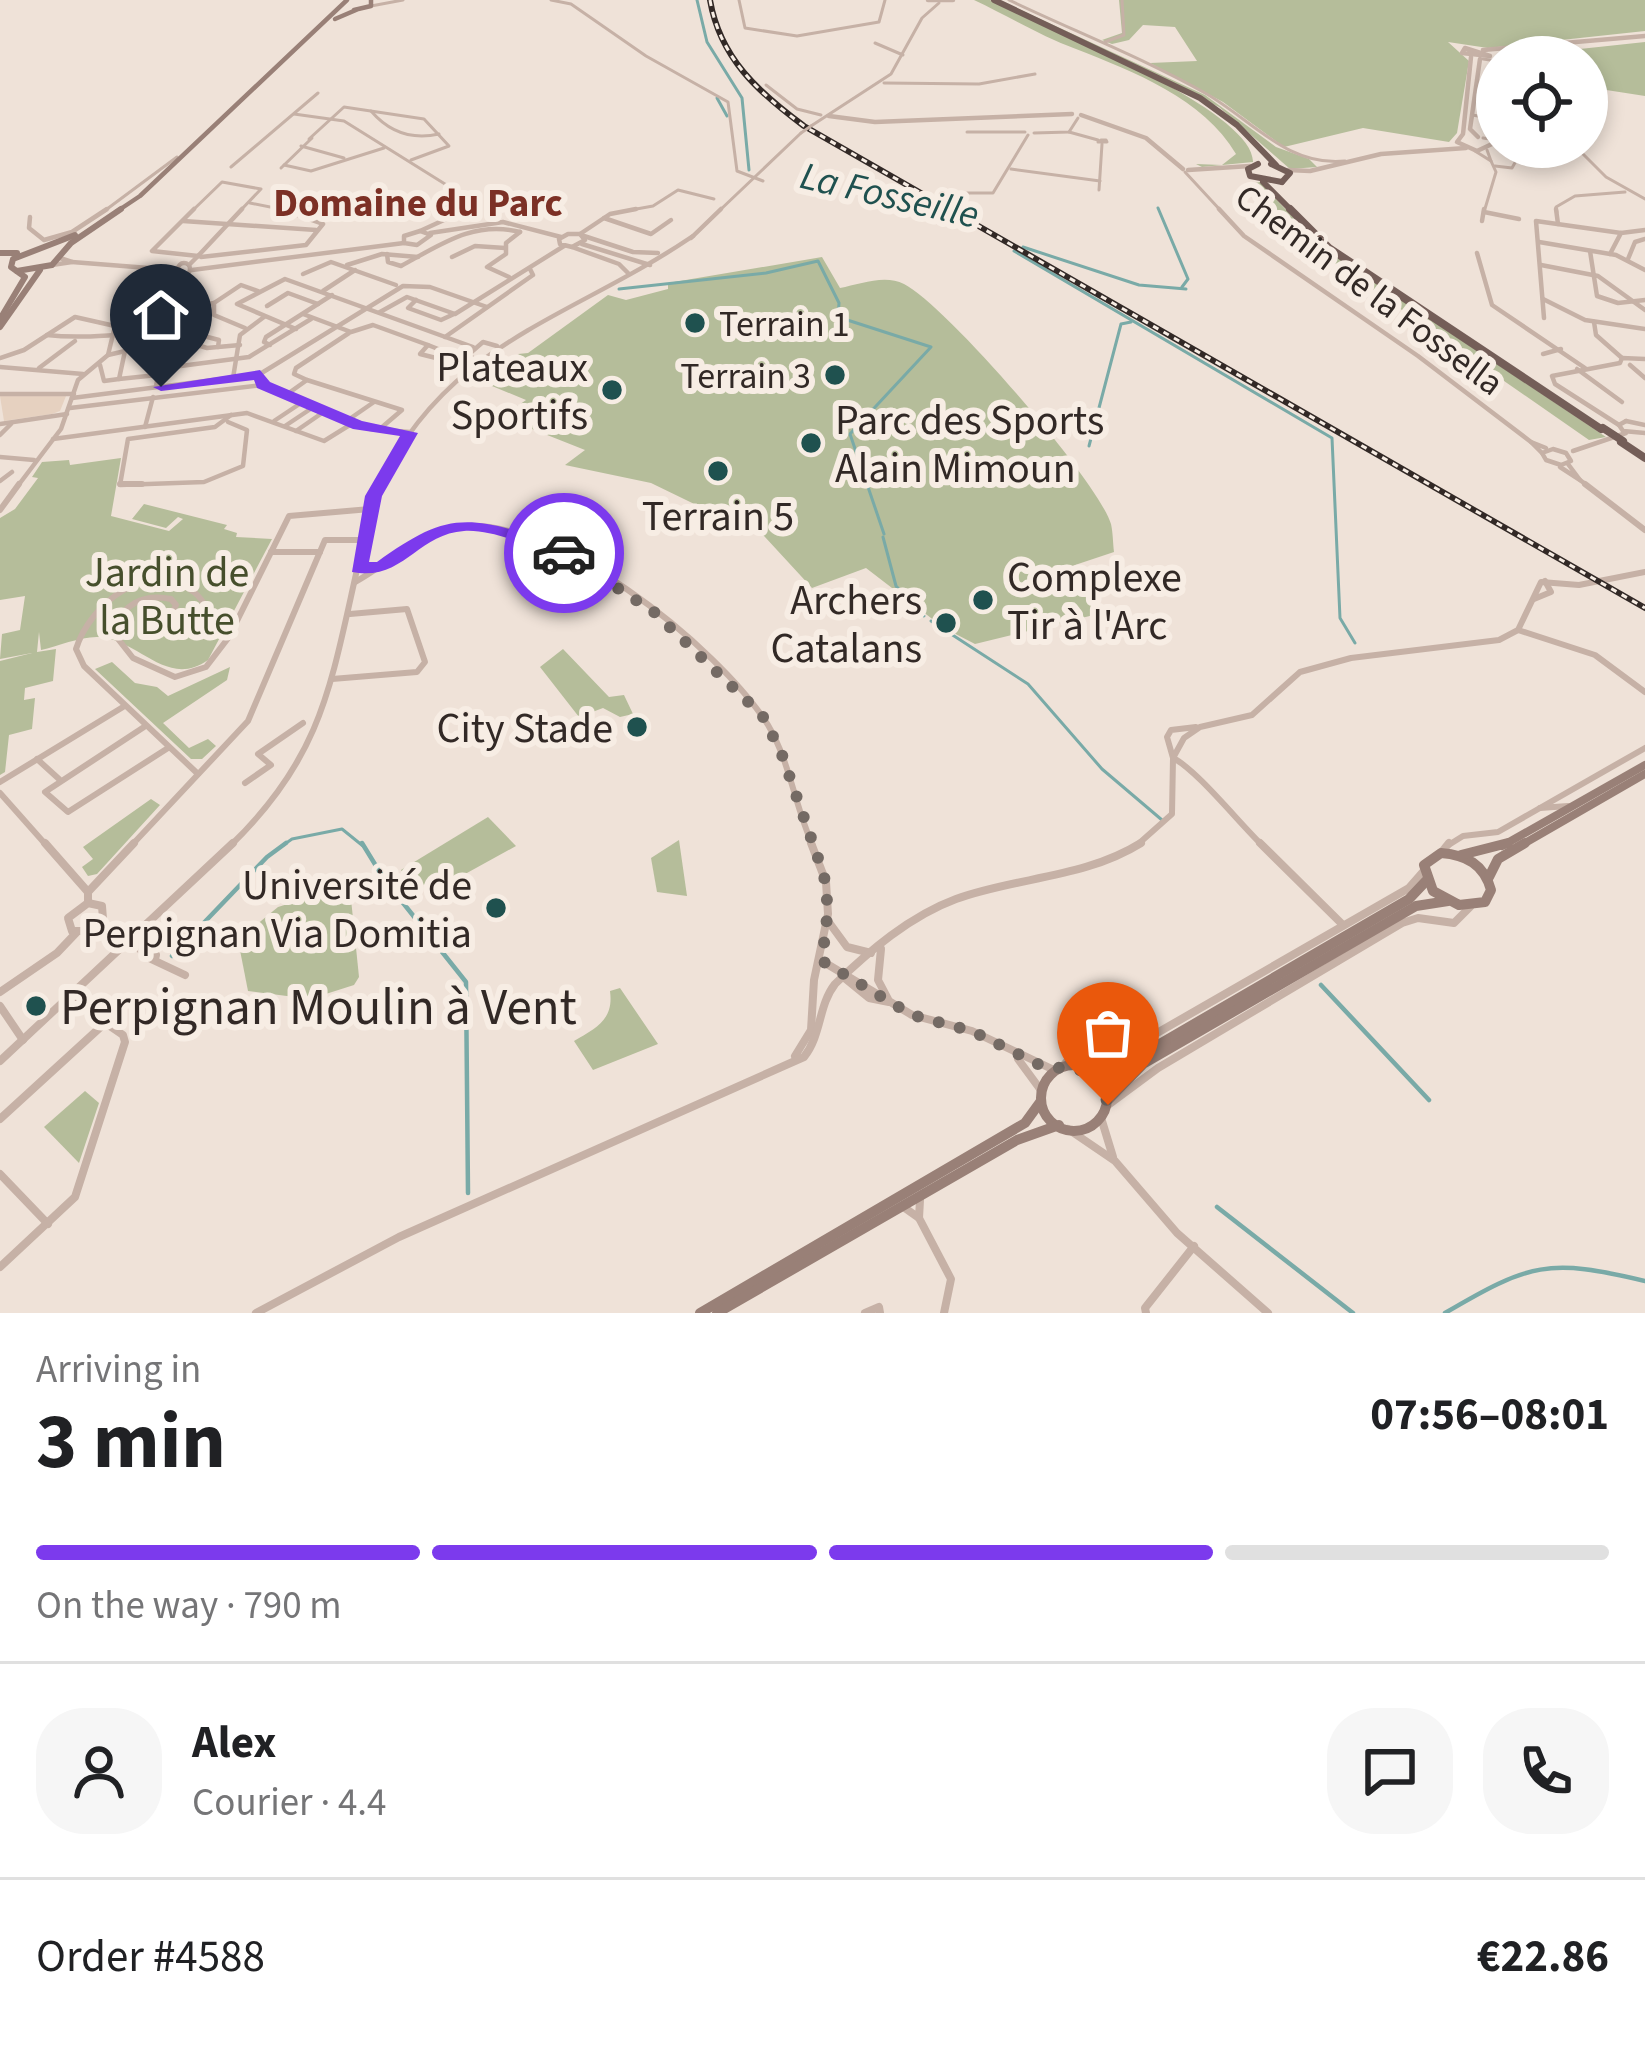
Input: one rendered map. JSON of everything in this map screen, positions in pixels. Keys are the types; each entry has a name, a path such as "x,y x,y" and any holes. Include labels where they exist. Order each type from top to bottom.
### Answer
{"main road":[{"path":"13,267 41,270 52,266 156,181 347,0"},
{"path":"994,0 1200,98 1290,174 1282,182 1263,182"},
{"path":"321,27 371,2"},
{"path":"341,8 356,10"},
{"path":"1255,144 1252,168 1329,248 1602,429 1622,432 1645,457"},
{"path":"1252,168 1276,165"},
{"path":"0,256 43,248 82,232 156,181"},
{"path":"1282,182 1288,208"},
{"path":"43,248 60,256"},
{"path":"13,267 25,252"},
{"path":"0,256 25,277 0,323"},
{"path":"0,323 41,270"},
{"path":"700,1313 1025,1123 1058,1068 1086,1070 1127,1064 1409,899 1425,877 1426,861 1441,853 1499,848 1645,770"},
{"path":"717,1313 1017,1140 1064,1127 1087,1130 1102,1120 1108,1102 1143,1064 1415,906 1448,902 1470,907 1490,896 1489,878 1498,859 1645,770"},
{"path":"1459,855 1489,878"},
{"path":"1425,877 1448,902"},
{"path":"1086,1070 1102,1083 1108,1102"},
{"path":"1041,1095 1064,1127"}],"street":[{"path":"371,2 388,0"},
{"path":"371,2 403,0"},
{"path":"551,0 571,4 646,56 728,102 742,175 763,181"},
{"path":"739,0 746,28 797,36 879,22 885,0"},
{"path":"0,1061 241,837 276,797 318,733 370,509 386,469 447,388 497,346 551,313 652,266 693,236 777,153 827,114 881,83 903,55 931,2 953,0"},
{"path":"1009,0 1207,94 1278,146 1324,166"},
{"path":"1102,43 1124,35 1122,0"},
{"path":"1608,42 1645,38"},
{"path":"875,43 903,55"},
{"path":"1471,58 1462,50 1476,53"},
{"path":"1471,58 1476,57"},
{"path":"1471,58 1460,139 1476,153"},
{"path":"881,83 939,81 977,87 1035,74"},
{"path":"766,85 796,109 827,114"},
{"path":"231,167 318,93"},
{"path":"1476,97 1470,129 1476,134"},
{"path":"388,147 311,171 282,166 344,107 424,118 449,146 410,160"},
{"path":"370,111 386,130 404,131 418,139 439,134"},
{"path":"294,113 332,119 388,147 472,204 459,216 404,236 404,243"},
{"name":"Chemin de la Fossella","path":"827,114 874,122 1055,113 1092,118 1146,138 1185,170 1244,236 1546,451"},
{"path":"1472,115 1476,116"},
{"path":"1069,133 1076,117"},
{"path":"967,132 1069,133 1100,142 1099,190"},
{"path":"967,193 993,193 1029,133"},
{"path":"1435,148 1476,138"},
{"path":"309,139 328,153"},
{"path":"301,146 347,159"},
{"path":"1290,174 1366,157 1476,148"},
{"path":"30,217 29,228 38,236 54,239 125,198 177,157"},
{"path":"1290,174 1309,174 1366,157"},
{"path":"1309,174 1324,166"},
{"path":"1185,170 1252,168"},
{"path":"1482,221 1492,168"},
{"path":"1595,168 1645,200"},
{"path":"1011,169 1100,181"},
{"path":"191,267 198,257 248,202 261,189 222,182 152,251 198,257 306,245 322,223 248,202"},
{"path":"1558,224 1556,206 1565,199 1645,187"},
{"path":"379,312 404,297 416,300 408,308 442,320 582,238 604,218 652,206 678,190 714,199"},
{"path":"1484,212 1520,219"},
{"path":"604,218 651,234 671,220"},
{"path":"183,221 316,230"},
{"path":"1544,318 1537,221 1621,233 1645,230"},
{"path":"420,231 502,222 633,252 658,253"},
{"path":"387,254 388,262 401,266 461,232 518,230 506,254 487,269 509,278"},
{"path":"425,243 430,233"},
{"path":"1610,254 1621,233"},
{"path":"561,237 558,242 619,263 628,273"},
{"path":"582,238 652,266"},
{"path":"1628,260 1635,242 1645,238"},
{"path":"1538,242 1610,254 1645,270"},
{"path":"52,266 72,262 175,270 404,243 434,246"},
{"path":"452,257 479,245 505,248"},
{"path":"1590,251 1597,296 1618,303 1645,300"},
{"path":"1477,253 1488,301 1561,349 1622,402"},
{"path":"345,266 358,258 387,254 418,256"},
{"path":"60,256 72,262"},
{"path":"303,274 326,262 399,287"},
{"path":"1540,265 1592,274 1645,310"},
{"path":"445,337 532,275 530,269"},
{"path":"322,291 355,270"},
{"path":"296,329 237,306 286,278 473,347"},
{"path":"0,362 83,374 100,365 108,355 116,326 136,313 214,303 242,285 258,291"},
{"path":"247,384 399,287 422,285 487,307"},
{"path":"267,306 288,293 318,304"},
{"path":"270,345 264,342 266,337 332,295"},
{"path":"1543,299 1594,322 1645,329"},
{"path":"214,303 214,314 245,328"},
{"path":"303,314 351,332"},
{"path":"233,378 245,328 264,316"},
{"path":"0,362 75,317 116,326"},
{"path":"100,365 104,381 237,359 270,345 313,317"},
{"path":"1594,322 1596,335 1621,360"},
{"path":"378,430 403,412 307,380 295,374 296,368 368,324 428,345"},
{"path":"406,337 420,327"},
{"path":"47,335 75,341 189,328 219,340 218,347"},
{"path":"37,369 75,341"},
{"path":"108,355 163,341 239,345"},
{"path":"156,387 163,341"},
{"path":"478,361 468,355 473,347 483,342 497,346"},
{"path":"1543,354 1561,349"},
{"path":"118,379 124,351"},
{"path":"1631,363 1645,359"},
{"path":"1622,432 1611,418 1552,381 1558,373 1621,360 1645,378"},
{"path":"0,510 53,439 83,374"},
{"path":"0,394 73,396 257,375"},
{"path":"257,375 263,385"},
{"path":"286,395 307,380"},
{"path":"0,424 247,384 263,385 350,422 410,433"},
{"path":"145,427 152,397"},
{"path":"274,421 302,402"},
{"path":"53,439 260,415 324,441 374,402"},
{"path":"285,426 314,406"},
{"path":"296,431 326,411"},
{"path":"230,419 247,430 244,466 211,480 120,485 128,439 230,419"},
{"path":"0,435 11,424"},
{"path":"1622,432 1643,432"},
{"path":"1557,465 1622,432 1643,432"},
{"path":"1546,451 1563,452 1580,480"},
{"path":"1546,451 1557,465 1645,530"},
{"path":"0,457 34,460"},
{"path":"0,481 12,472"},
{"path":"171,615 147,616 140,630 147,634 163,631 171,625 176,605 172,599 146,596 123,609 111,630 133,658 176,677 206,667 229,637 290,516 370,509"},
{"path":"256,1313 399,1237 790,1060 803,1049 813,1030 814,985 827,920 824,875 769,726 672,626 625,589 566,554 486,528 458,526 434,532 355,582"},
{"path":"355,582 374,577 431,538 486,528"},
{"path":"88,892 255,709 325,540 363,540"},
{"path":"271,552 320,552"},
{"path":"359,568 381,568"},
{"path":"1518,630 1534,598 1550,592 1545,581 1573,586 1645,572"},
{"path":"198,774 123,706 84,666 76,649 82,627 105,601 149,582 181,584 199,597 218,631 229,637"},
{"path":"332,679 417,673 425,662 407,609 349,614"},
{"path":"790,1060 804,1058 820,1037 829,990 841,974 930,910 1087,868 1153,833 1170,819 1175,804 1167,737 1171,730 1249,717 1291,678 1322,663 1485,644 1518,630 1582,649 1645,692"},
{"path":"0,782 123,706"},
{"path":"245,783 271,765 258,754 303,723"},
{"path":"144,727 44,792 68,812 168,748"},
{"path":"1172,758 1184,738 1200,727"},
{"path":"1441,853 1463,836 1498,832 1645,748"},
{"path":"37,758 59,779"},
{"path":"1172,758 1193,768 1206,790 1343,925"},
{"path":"0,793 88,892 88,903"},
{"path":"1539,808 1559,808 1588,798"},
{"path":"1459,855 1463,836"},
{"path":"878,950 878,980 889,1002 912,1015 972,1031 1016,1056 1058,1068 1088,1037 1130,1041 1157,1034 1425,877"},
{"path":"88,903 105,910 108,928"},
{"path":"76,933 68,919 88,903"},
{"path":"1108,1102 1402,923 1418,918 1454,923 1470,907"},
{"path":"827,920 847,947 878,950"},
{"path":"0,992 57,953 76,933 108,928 185,975"},
{"path":"822,961 866,996 880,1004 889,1002"},
{"path":"0,1267 75,1196 125,1042 68,997"},
{"path":"0,1006 23,1040"},
{"path":"0,1119 105,1022"},
{"path":"1077,1052 1086,1070"},
{"path":"1016,1056 1041,1095"},
{"path":"1102,1120 1115,1161"},
{"path":"1064,1127 1115,1161 1194,1246 1268,1313"},
{"path":"0,1174 48,1224"},
{"path":"919,1218 920,1196"},
{"path":"902,1206 919,1218 952,1279 944,1313"},
{"path":"1146,1313 1144,1308 1194,1246"},
{"path":"865,1313 879,1307 880,1313"}],"green space":[{"path":"974,0 990,0 1183,94 1244,141 1253,162 1202,167 1196,164 1222,165 1236,154 1222,134 1186,102"},
{"path":"999,0 1205,95 1276,147 1309,159 1317,167 1290,169 1219,107"},
{"path":"1119,0 1645,0 1645,31 1599,36 1476,36 1476,46 1448,42 1469,61 1457,133 1449,142 1363,128 1284,147 1223,102 1150,63 1197,61 1175,27 1143,25 1129,40 1112,44 1102,40 1122,33"},
{"path":"1645,42 1645,96 1608,90 1608,46"},
{"path":"1260,182 1318,244 1606,437 1589,440 1294,235 1245,185"},
{"name":"Parc des Sports Alain Mimoun","path":"822,257 840,288 889,280 904,284 924,299 985,358 1051,435 1111,524 1114,552 1072,566 1102,613 975,644 944,628 866,568 812,588 754,525 719,516 651,483 565,465 585,450 502,417 526,400 492,386 499,381 492,377 497,370 608,295 626,300 668,289 668,283"},
{"name":"Jardin de la Butte","path":"121,458 111,516 169,531 183,519 178,517 166,528 132,519 144,504 227,525 224,529 237,533 236,537 272,539 208,660 193,667 166,666 99,637 41,650 39,632 37,652 56,649 53,681 25,688 24,700 35,698 32,729 9,735 5,772 0,775 0,661 32,653 0,659 2,634 20,630 25,596 0,600 0,518 15,509 38,478 32,477 42,462 69,460 70,465"},
{"path":"563,649 609,697 624,695 633,714 620,717 603,708 579,717 540,667"},
{"path":"112,662 135,683 157,687 168,696 230,667 227,680 163,723 189,748 208,739 216,746 202,759 191,759 95,669"},
{"path":"151,799 160,805 97,874 88,876 82,867 93,859 83,847"},
{"path":"488,817 516,846 447,884 412,885 401,870"},
{"path":"679,840 687,896 657,892 651,858"},
{"path":"307,898 351,899 359,977 354,985 310,999 248,991 238,940 278,907"},
{"path":"620,988 658,1044 593,1070 574,1041 602,1022 610,991"},
{"path":"85,1091 99,1103 79,1163 44,1127"}],"shaded area":[{"path":"0,396 66,396 60,411 4,421"}],"waterway":[{"path":"697,0 707,42 742,98 749,170"},
{"path":"717,98 727,116"},
{"path":"1158,208 1188,279 1182,287"},
{"name":"La Fosseille","path":"1023,247 1139,285 1186,289"},
{"path":"1014,251 1332,438 1340,618 1355,643"},
{"path":"619,289 766,273 818,261 839,303 838,317 931,347 850,434 884,534"},
{"path":"1089,446 1121,324 1131,322"},
{"path":"883,537 896,586 924,616"},
{"path":"931,621 1028,684 1102,769 1162,820"},
{"path":"282,846 292,839 342,829 363,846"},
{"path":"172,956 286,843"},
{"path":"362,843 384,879 466,982 468,1193"},
{"path":"1321,985 1429,1100"},
{"path":"1217,1207 1353,1313"},
{"path":"1445,1313 1498,1284 1540,1270 1585,1269 1645,1281"}],"railway":[{"path":"710,0 732,56 771,100 804,126 1645,608"}],"way so far":[{"path":"564,553 625,589 672,626 762,715 781,752 824,875 828,909 822,961 912,1015 972,1031 1016,1056 1054,1070 1077,1067 1087,1071 1102,1083 1108,1105"}],"place":[{"name":"Terrain 1","path":"695,323"},
{"name":"Terrain 3","path":"835,375"},
{"name":"Plateaux Sportifs","path":"612,390"},
{"name":"Parc des Sports Alain Mimoun","path":"811,443"},
{"name":"Terrain 5","path":"718,471"},
{"name":"Complexe Tir à l'Arc","path":"983,600"},
{"name":"Archers Catalans","path":"946,623"},
{"name":"City Stade","path":"637,727"},
{"name":"Université de Perpignan Via Domitia","path":"496,908"},
{"name":"Perpignan Moulin à Vent","path":"36,1006"}],"district":[{"name":"Domaine du Parc","path":"418,202"}],"route":[{"path":"161,387 260,374 263,385 359,425 410,433 374,496 359,568 381,568 427,536 458,526 483,526 564,553"}]}
